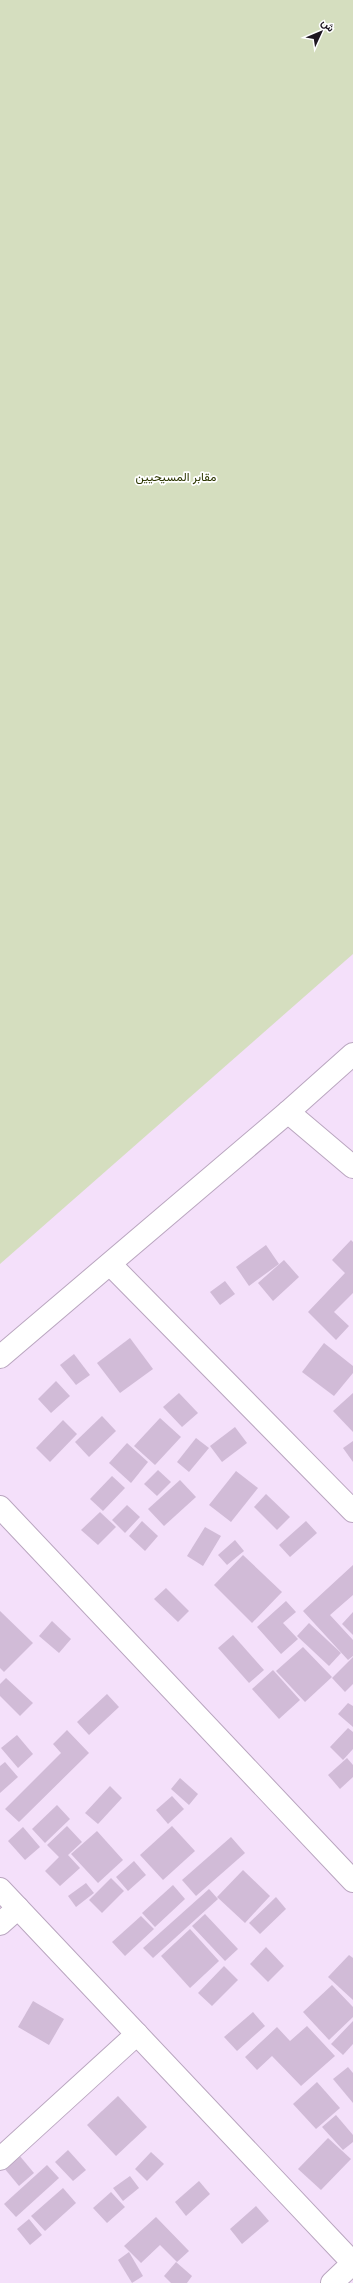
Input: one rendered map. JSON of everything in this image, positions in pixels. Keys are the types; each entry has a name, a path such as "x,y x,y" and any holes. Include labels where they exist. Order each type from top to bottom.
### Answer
{"street":[{"path":"0,1357 288,1112 353,1054"},
{"path":"288,1112 353,1167"},
{"path":"110,1264 353,1511"},
{"path":"0,1507 353,1881"},
{"path":"0,1889 353,2263 332,2283"},
{"path":"0,1924 18,1908"},
{"path":"0,2159 137,2034"}],"green space":[{"name":"مقابر المسيحيين","path":"0,0 353,0 353,954 0,1264"}],"building":[{"path":"351,1240 353,1242 353,1293 334,1312 349,1326 336,1340 308,1312 345,1273 332,1260"},
{"path":"266,1245 279,1264 249,1286 236,1267"},
{"path":"284,1260 299,1277 273,1301 258,1283"},
{"path":"225,1281 235,1294 220,1305 210,1292"},
{"path":"130,1338 153,1369 120,1393 97,1363"},
{"path":"324,1343 353,1366 353,1373 334,1396 302,1372"},
{"path":"74,1354 90,1375 76,1385 60,1365"},
{"path":"56,1381 70,1396 51,1413 38,1399"},
{"path":"179,1393 198,1413 182,1427 163,1407"},
{"path":"353,1393 353,1432 333,1411"},
{"path":"102,1416 116,1431 89,1457 75,1442"},
{"path":"160,1418 181,1437 155,1465 134,1446"},
{"path":"63,1420 77,1434 50,1462 36,1448"},
{"path":"235,1427 247,1443 222,1462 210,1446"},
{"path":"196,1438 209,1448 189,1472 177,1462"},
{"path":"353,1441 353,1462 343,1448"},
{"path":"127,1443 148,1462 131,1483 109,1463"},
{"path":"158,1470 171,1482 157,1496 144,1484"},
{"path":"236,1471 258,1488 231,1522 209,1505"},
{"path":"112,1476 125,1488 103,1511 90,1499"},
{"path":"180,1480 196,1497 164,1526 148,1509"},
{"path":"266,1494 290,1517 277,1530 254,1507"},
{"path":"127,1505 140,1517 125,1533 112,1520"},
{"path":"100,1512 116,1527 98,1545 81,1530"},
{"path":"142,1521 158,1536 145,1551 129,1536"},
{"path":"306,1521 317,1533 290,1557 279,1545"},
{"path":"205,1527 221,1536 203,1566 187,1556"},
{"path":"235,1540 244,1551 227,1565 218,1555"},
{"path":"243,1555 282,1592 252,1623 214,1585"},
{"path":"353,1565 353,1595 330,1615 353,1640 353,1656 348,1660 303,1611"},
{"path":"166,1588 189,1611 178,1622 154,1599"},
{"path":"286,1601 296,1612 283,1623 298,1639 281,1654 257,1627"},
{"path":"0,1611 33,1643 4,1672 0,1668"},
{"path":"353,1612 353,1635 342,1624"},
{"path":"52,1621 71,1639 59,1653 39,1636"},
{"path":"309,1623 341,1653 329,1666 297,1636"},
{"path":"233,1635 264,1670 249,1683 218,1648"},
{"path":"303,1647 332,1677 305,1702 276,1671"},
{"path":"353,1657 353,1684 345,1692 332,1678"},
{"path":"273,1670 300,1700 279,1719 252,1689"},
{"path":"6,1678 33,1703 20,1716 0,1696 0,1684"},
{"path":"107,1694 119,1707 89,1735 77,1722"},
{"path":"348,1703 353,1706 353,1727 338,1714"},
{"path":"348,1728 353,1732 353,1749 343,1760 330,1747"},
{"path":"67,1730 89,1753 19,1822 5,1809 61,1753 53,1744"},
{"path":"17,1735 33,1754 18,1768 1,1748"},
{"path":"347,1758 353,1765 353,1777 340,1789 328,1775"},
{"path":"5,1762 18,1777 0,1793 0,1766"},
{"path":"180,1778 198,1794 189,1805 171,1789"},
{"path":"110,1786 122,1798 98,1824 85,1813"},
{"path":"172,1796 184,1809 168,1824 156,1810"},
{"path":"57,1805 70,1819 45,1843 32,1829"},
{"path":"67,1826 82,1842 68,1855 80,1868 60,1886 45,1871 59,1857 47,1845"},
{"path":"172,1826 195,1851 163,1880 140,1855"},
{"path":"23,1827 40,1847 25,1860 8,1841"},
{"path":"97,1831 123,1860 98,1883 71,1854"},
{"path":"231,1837 245,1853 196,1896 182,1880"},
{"path":"134,1861 146,1875 128,1891 116,1877"},
{"path":"243,1870 270,1896 245,1923 217,1897"},
{"path":"111,1878 124,1891 102,1913 89,1900"},
{"path":"86,1883 94,1893 76,1907 68,1896"},
{"path":"173,1885 185,1899 155,1927 142,1913"},
{"path":"209,1889 218,1899 153,1958 143,1948"},
{"path":"276,1897 286,1909 260,1934 249,1923"},
{"path":"205,1914 238,1949 225,1961 192,1926"},
{"path":"141,1916 154,1929 125,1956 112,1942"},
{"path":"190,1929 219,1961 190,1988 161,1956"},
{"path":"266,1947 284,1966 268,1982 250,1964"},
{"path":"349,1955 353,1958 353,2000 328,1977"},
{"path":"224,1966 238,1980 212,2006 198,1993"},
{"path":"332,1985 353,2007 353,2017 329,2040 303,2012"},
{"path":"33,2001 64,2019 49,2045 18,2027"},
{"path":"253,2012 265,2026 237,2051 224,2037"},
{"path":"353,2021 353,2044 343,2055 331,2044"},
{"path":"307,2026 335,2056 301,2086 272,2056 257,2070 245,2057 277,2027 290,2041"},
{"path":"348,2067 353,2073 353,2103 333,2079"},
{"path":"317,2082 340,2108 316,2129 293,2104"},
{"path":"118,2096 147,2127 116,2156 87,2125"},
{"path":"336,2115 353,2135 353,2142 343,2150 322,2127"},
{"path":"328,2138 351,2159 321,2190 298,2169"},
{"path":"68,2150 86,2170 73,2181 55,2162"},
{"path":"151,2152 164,2164 147,2181 135,2169"},
{"path":"19,2155 34,2173 19,2186 4,2168"},
{"path":"47,2165 59,2178 16,2217 4,2204"},
{"path":"130,2176 139,2188 123,2201 113,2188"},
{"path":"199,2181 210,2194 186,2216 175,2202"},
{"path":"63,2188 76,2203 45,2231 31,2216"},
{"path":"111,2192 125,2207 107,2223 93,2208"},
{"path":"256,2206 269,2221 242,2244 230,2229"},
{"path":"156,2217 189,2251 177,2262 160,2245 141,2263 124,2246"},
{"path":"29,2219 42,2235 30,2245 17,2229"},
{"path":"129,2252 143,2276 132,2283 118,2260"},
{"path":"176,2262 192,2276 187,2283 171,2283 164,2276"}]}
